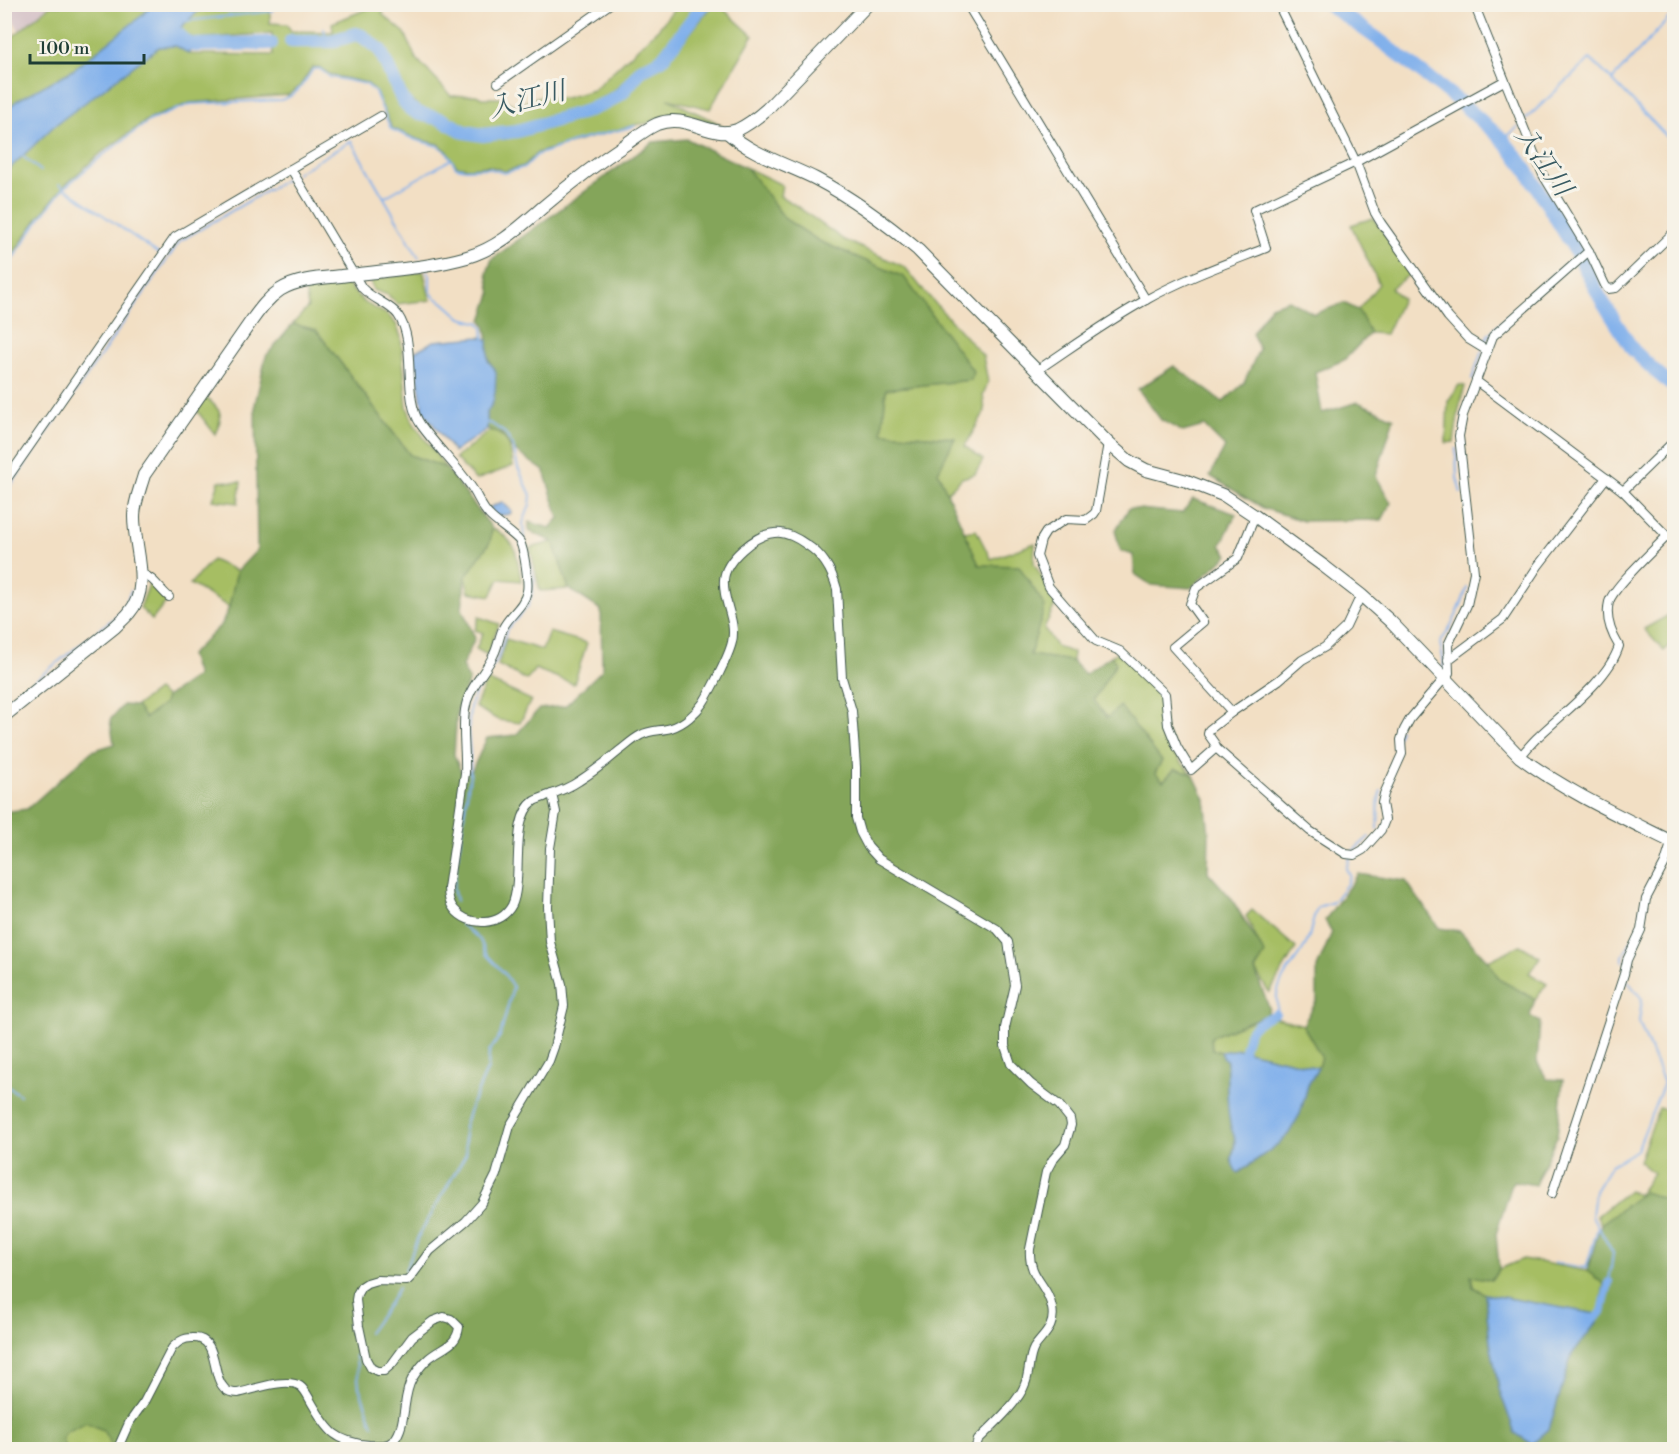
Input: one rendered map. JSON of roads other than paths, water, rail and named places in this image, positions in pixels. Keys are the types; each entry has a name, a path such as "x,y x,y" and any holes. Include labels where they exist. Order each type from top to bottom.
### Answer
{"main road":[{"path":"4,716 116,627 130,612 138,599 141,583 134,515 144,475 252,320 267,301 279,291 292,284 438,263 486,250 501,242 578,178 659,123 679,121 693,123 718,132 736,131 767,109 868,4"},
{"path":"727,132 745,146 854,200 887,224 918,250 1036,371 1129,461 1146,470 1187,481 1225,496 1361,595 1390,621 1520,757 1543,774 1580,795 1674,839"}],"street":[{"path":"381,4 384,6 387,4"},
{"path":"498,83 610,4"},
{"path":"967,4 1146,300"},
{"path":"1278,4 1356,162 1375,213 1448,317 1468,339 1483,348"},
{"path":"1474,4 1543,175 1605,285 1612,290 1616,288 1674,232"},
{"path":"1036,371 1103,325 1146,300 1208,270 1266,248 1254,210 1356,162 1504,81"},
{"path":"4,483 175,237 381,116"},
{"path":"291,168 362,288 370,297 384,303 397,314 406,338 413,407 419,423 470,485 487,514 519,541 528,579 527,592 522,604 503,627 494,655 471,690 465,708 463,735 465,773 448,888 449,900 461,916 477,922 495,921 511,906 516,894 521,820 534,801 572,786 593,773 634,739 653,731 672,728 694,714 729,652 733,640 732,618 724,588 724,577 726,569 745,548 761,537 782,533 808,545 825,562 834,577 837,589 842,678 852,711 856,767 856,818 860,832 868,847 879,859 997,928 1008,942 1015,985 1005,1028 1005,1046 1011,1064 1031,1084 1059,1105 1070,1119 1071,1125 1065,1145 1046,1172 1030,1250 1029,1261 1034,1275 1048,1294 1053,1309 1052,1320 1047,1333 1034,1348 1026,1383 1020,1395 978,1440 975,1449"},
{"path":"1361,595 1346,627 1325,647 1302,660 1279,680 1232,712 1209,730 1208,734 1216,748 1310,831 1350,854 1363,850 1382,830 1384,820 1382,803 1402,754 1401,740 1404,730 1410,719 1449,673 1448,645 1467,605 1474,572 1459,436 1463,415 1476,381 1483,348 1493,336 1587,253"},
{"path":"1476,381 1623,491 1671,538 1616,589 1609,602 1608,621 1612,635 1619,646 1615,658 1591,688 1536,738 1520,757"},
{"path":"1623,491 1674,441"},
{"path":"1108,443 1094,514 1086,520 1066,519 1046,532 1041,540 1037,556 1049,587 1096,641 1120,651 1165,694 1168,725 1177,747 1191,770 1216,748"},
{"path":"1448,660 1503,619 1538,566 1606,478"},
{"path":"1232,712 1173,647 1203,622 1190,604 1196,588 1238,558 1255,516"},
{"path":"141,574 155,582 169,597"},
{"path":"117,1449 129,1423 144,1402 172,1348 179,1341 194,1337 203,1340 209,1346 218,1380 230,1392 238,1393 286,1382 299,1386 306,1393 324,1424 337,1437 357,1444 384,1446 393,1441 398,1434 406,1391 411,1381 420,1366 430,1356 453,1342 458,1336 459,1327 451,1319 444,1317 433,1322 412,1337 384,1371 377,1371 371,1368 366,1359 359,1326 357,1294 361,1287 377,1280 406,1281 430,1251 466,1221 482,1203 496,1175 510,1126 551,1054 564,1006 562,984 550,942 549,930 550,848 556,812 552,794"},
{"path":"1552,1194 1627,960 1641,930 1647,899 1674,839"}],"water":[{"path":"153,5 205,5 180,28 187,36 195,39 189,54 176,46 159,47 54,126 5,173 5,113 16,101 73,70"},
{"path":"481,337 488,340 488,361 496,373 493,402 487,412 487,429 454,452 423,411 414,352 434,341"},
{"path":"502,502 512,511 510,514 496,516 489,508"},
{"path":"1239,1049 1318,1068 1308,1085 1300,1114 1289,1133 1281,1142 1238,1173 1232,1163 1235,1137 1228,1112 1227,1061 1221,1052"},
{"path":"1485,1294 1596,1314 1597,1322 1572,1354 1549,1429 1532,1444 1515,1433 1499,1389 1490,1341"}],"waterway":[{"name":"入江川","path":"291,41 332,41 356,34 362,36 380,50 402,99 409,108 420,114 441,119 465,132 483,135 517,131 584,112 606,103 622,93 641,70 662,59 704,4"},
{"name":"入江川","path":"1328,4 1460,102 1503,140 1524,166 1633,350 1674,387"},
{"path":"186,21 273,11"},
{"path":"1526,119 1590,59 1612,80 1674,13"},
{"path":"324,28 326,41"},
{"name":"入江川","path":"178,34 187,43 195,45 271,43"},
{"path":"4,272 38,221 64,188 149,121 190,104 281,100 296,92 313,69 320,69 330,77 366,84 375,92 391,129 416,140 438,146 447,152 456,167 466,169 488,168 504,173 525,167 537,155 576,141 635,126"},
{"path":"1612,80 1674,144"},
{"path":"1503,140 1518,127"},
{"path":"297,173 351,141 419,258"},
{"path":"20,154 41,171"},
{"path":"385,197 450,160"},
{"path":"4,495 180,241 292,176"},
{"path":"59,184 160,255"},
{"path":"1484,346 1488,335 1564,265"},
{"path":"427,271 430,276 430,290 434,297 461,318 480,323 484,340"},
{"path":"1472,379 1482,351"},
{"path":"485,422 505,433 513,446 518,468 531,495 523,523 524,541"},
{"path":"1456,449 1457,478 1461,493"},
{"path":"456,901 453,888 470,774 468,733 470,707 476,691 497,660 507,629 528,606 534,579 529,561"},
{"path":"1443,668 1440,643 1456,616 1467,588"},
{"path":"4,702 6,703 119,614 131,591"},
{"path":"1397,756 1396,739 1400,730"},
{"path":"1377,829 1378,800 1381,791"},
{"path":"1668,834 1674,818"},
{"path":"1353,851 1369,837"},
{"path":"1664,854 1665,848"},
{"path":"1276,1013 1279,988 1306,944 1318,907 1333,902 1347,884 1350,875 1346,869 1350,856"},
{"path":"405,1271 418,1237 466,1154 464,1126 488,1068 489,1052 500,1036 513,987 504,973 486,954 480,940 461,924"},
{"path":"1623,962 1623,956 1632,940"},
{"path":"1609,1282 1613,1253 1592,1216 1595,1191 1611,1165 1637,1150 1664,1083 1639,1022 1642,999 1626,979"},
{"path":"1242,1059 1251,1030 1276,1013"},
{"path":"4,1084 20,1095"},
{"path":"1555,1263 1586,1268 1598,1227"},
{"path":"1587,1324 1602,1312 1609,1282"},
{"path":"368,1333 398,1288"},
{"path":"356,1356 359,1387 373,1425"}]}
